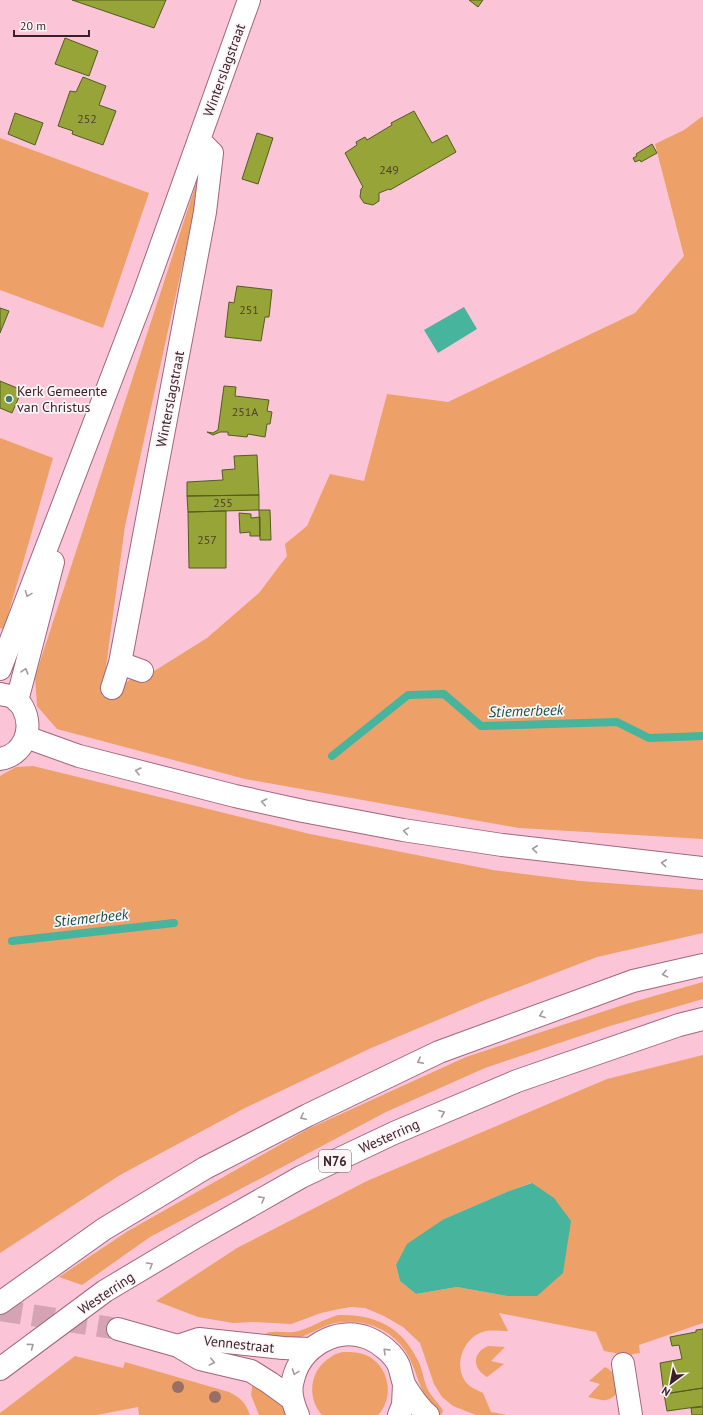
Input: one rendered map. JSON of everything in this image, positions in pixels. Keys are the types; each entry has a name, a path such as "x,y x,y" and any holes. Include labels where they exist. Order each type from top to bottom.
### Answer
{"main road":[{"name":"Winterslagstraat","path":"0,669 143,296 249,0"},
{"name":"Winterslagstraat","path":"112,688 120,663 205,212 212,153 199,140"},
{"name":"Winterslagstraat","path":"26,737 28,726 26,715 21,705 8,697 78,466"},
{"path":"120,663 142,671"},
{"path":"0,759 13,755 21,747 26,737 79,756 235,796 302,811 396,829 502,845 703,868"},
{"path":"0,1303 104,1228 205,1168 349,1095 439,1052 633,981 703,965"},
{"name":"Westerring","path":"0,1369 105,1292 199,1235 301,1177 394,1133 517,1081 679,1025 703,1019"},
{"path":"118,1329 178,1346"},
{"name":"Vennestraat","path":"295,1407 292,1381 298,1363 310,1349 327,1338 348,1334 368,1338 385,1348 398,1364 404,1384 423,1411 428,1415"},
{"name":"Vennestraat","path":"178,1346 199,1339 284,1348 310,1349"},
{"name":"Vennestraat","path":"178,1346 200,1360 251,1371 270,1383 295,1407"},
{"path":"623,1364 631,1415"},
{"name":"Vennestraat","path":"399,1415 403,1405 404,1384"}],"shaded area":[{"path":"703,116 703,839 519,828 245,779 57,729 37,706 35,677 197,181 195,208 125,526 102,696 118,698 124,684 131,679 143,678 207,638 259,593 287,556 285,544 307,526 330,474 364,481 387,394 448,402 635,313 684,256 655,144 684,130"},
{"path":"0,138 149,193 103,328 0,290"},
{"path":"464,307 477,329 438,353 424,330"},
{"path":"0,438 53,458 4,629 0,628"},
{"path":"33,766 310,834 493,870 580,881 703,890 703,933 597,957 485,1000 369,1049 245,1108 120,1175 0,1253 0,776 16,767"},
{"path":"703,982 703,999 610,1026 485,1068 386,1112 150,1237 82,1285 59,1277 128,1231 308,1129 466,1057 626,1004"},
{"path":"703,1055 703,1323 639,1345 640,1353 633,1354 631,1356 604,1351 596,1332 499,1313 508,1331 486,1331 472,1338 463,1351 460,1366 465,1381 471,1387 483,1393 491,1412 507,1415 476,1415 453,1406 442,1397 434,1384 420,1343 403,1327 384,1316 365,1308 351,1307 339,1309 321,1313 291,1324 253,1322 233,1323 198,1317 156,1301 237,1248 367,1181 607,1079","holes":["531,1183 507,1296 457,1287 416,1294 400,1281 396,1265 444,1219"]},
{"path":"532,1183 554,1198 571,1221 563,1273 537,1296 507,1296 457,1287 416,1294 400,1281 396,1265 407,1244 444,1219 509,1191"},
{"path":"338,1315 350,1315 373,1319 393,1329 402,1337 418,1361 427,1388 443,1411 441,1415 433,1408 424,1393 406,1352 391,1336 372,1325 350,1322 339,1323 328,1325 296,1338 263,1338 267,1333 271,1332 299,1331"},
{"path":"488,1346 505,1347 491,1361 504,1364 487,1377 479,1369 476,1361 479,1353"},
{"path":"343,1352 356,1352 368,1356 381,1367 385,1375 388,1391 387,1400 378,1415 322,1415 317,1408 312,1392 318,1369 324,1362 334,1355"},
{"path":"75,1356 123,1368 125,1362 229,1392 237,1396 242,1401 250,1415 139,1415 138,1407 97,1415 0,1415 0,1413"},
{"path":"605,1367 613,1374 618,1392 607,1400 588,1397 600,1384 589,1381"},
{"path":"253,1381 281,1403 287,1415 259,1415 251,1395"}],"building":[{"path":"72,0 166,0 154,28"},
{"path":"469,0 483,0 478,7"},
{"path":"65,38 98,51 89,76 55,64"},
{"path":"83,77 106,86 99,105 116,111 103,145 72,134 73,131 58,126 70,91 76,92"},
{"path":"414,111 432,143 447,135 456,152 390,190 389,189 379,193 379,201 373,205 364,203 360,197 361,189 363,187 345,153 357,145 356,142 365,137 367,140 392,125 391,123"},
{"path":"15,113 43,123 35,145 8,134"},
{"path":"257,133 273,138 258,184 242,179"},
{"path":"652,144 657,153 641,162 640,160 635,162 633,158 637,156 636,154"},
{"path":"237,286 272,290 269,317 265,317 261,341 225,337 229,302 234,303"},
{"path":"0,308 9,311 0,333"},
{"name":"Kerk Gemeente van Christus","path":"0,381 22,390 12,413 0,408"},
{"path":"224,386 236,387 235,396 269,400 267,411 272,412 270,424 267,424 265,437 248,434 247,437 228,435 228,432 220,432 213,435 207,432 213,433 218,430"},
{"path":"257,455 259,495 187,496 187,482 223,480 222,470 235,469 234,456"},
{"path":"259,495 259,510 188,512 187,496"},
{"path":"259,510 270,510 271,540 260,540"},
{"path":"226,511 226,568 189,568 188,512"},
{"path":"239,513 251,514 251,518 260,517 260,536 250,536 250,532 240,533"},
{"path":"703,1329 703,1388 664,1394 660,1363 682,1359 679,1345 672,1346 670,1337 696,1332 696,1330"},
{"path":"703,1388 703,1406 667,1411 664,1394"},
{"path":"703,1407 703,1415 692,1415 691,1408"}],"waterway":[{"name":"Stiemerbeek","path":"332,756 408,695 444,694 481,726 617,722 649,738 703,736"},
{"name":"Stiemerbeek","path":"12,941 174,923"}],"tunnel":[{"path":"0,1310 118,1329"}],"place":[{"name":"Kerk Gemeente van Christus","path":"9,399"}]}
